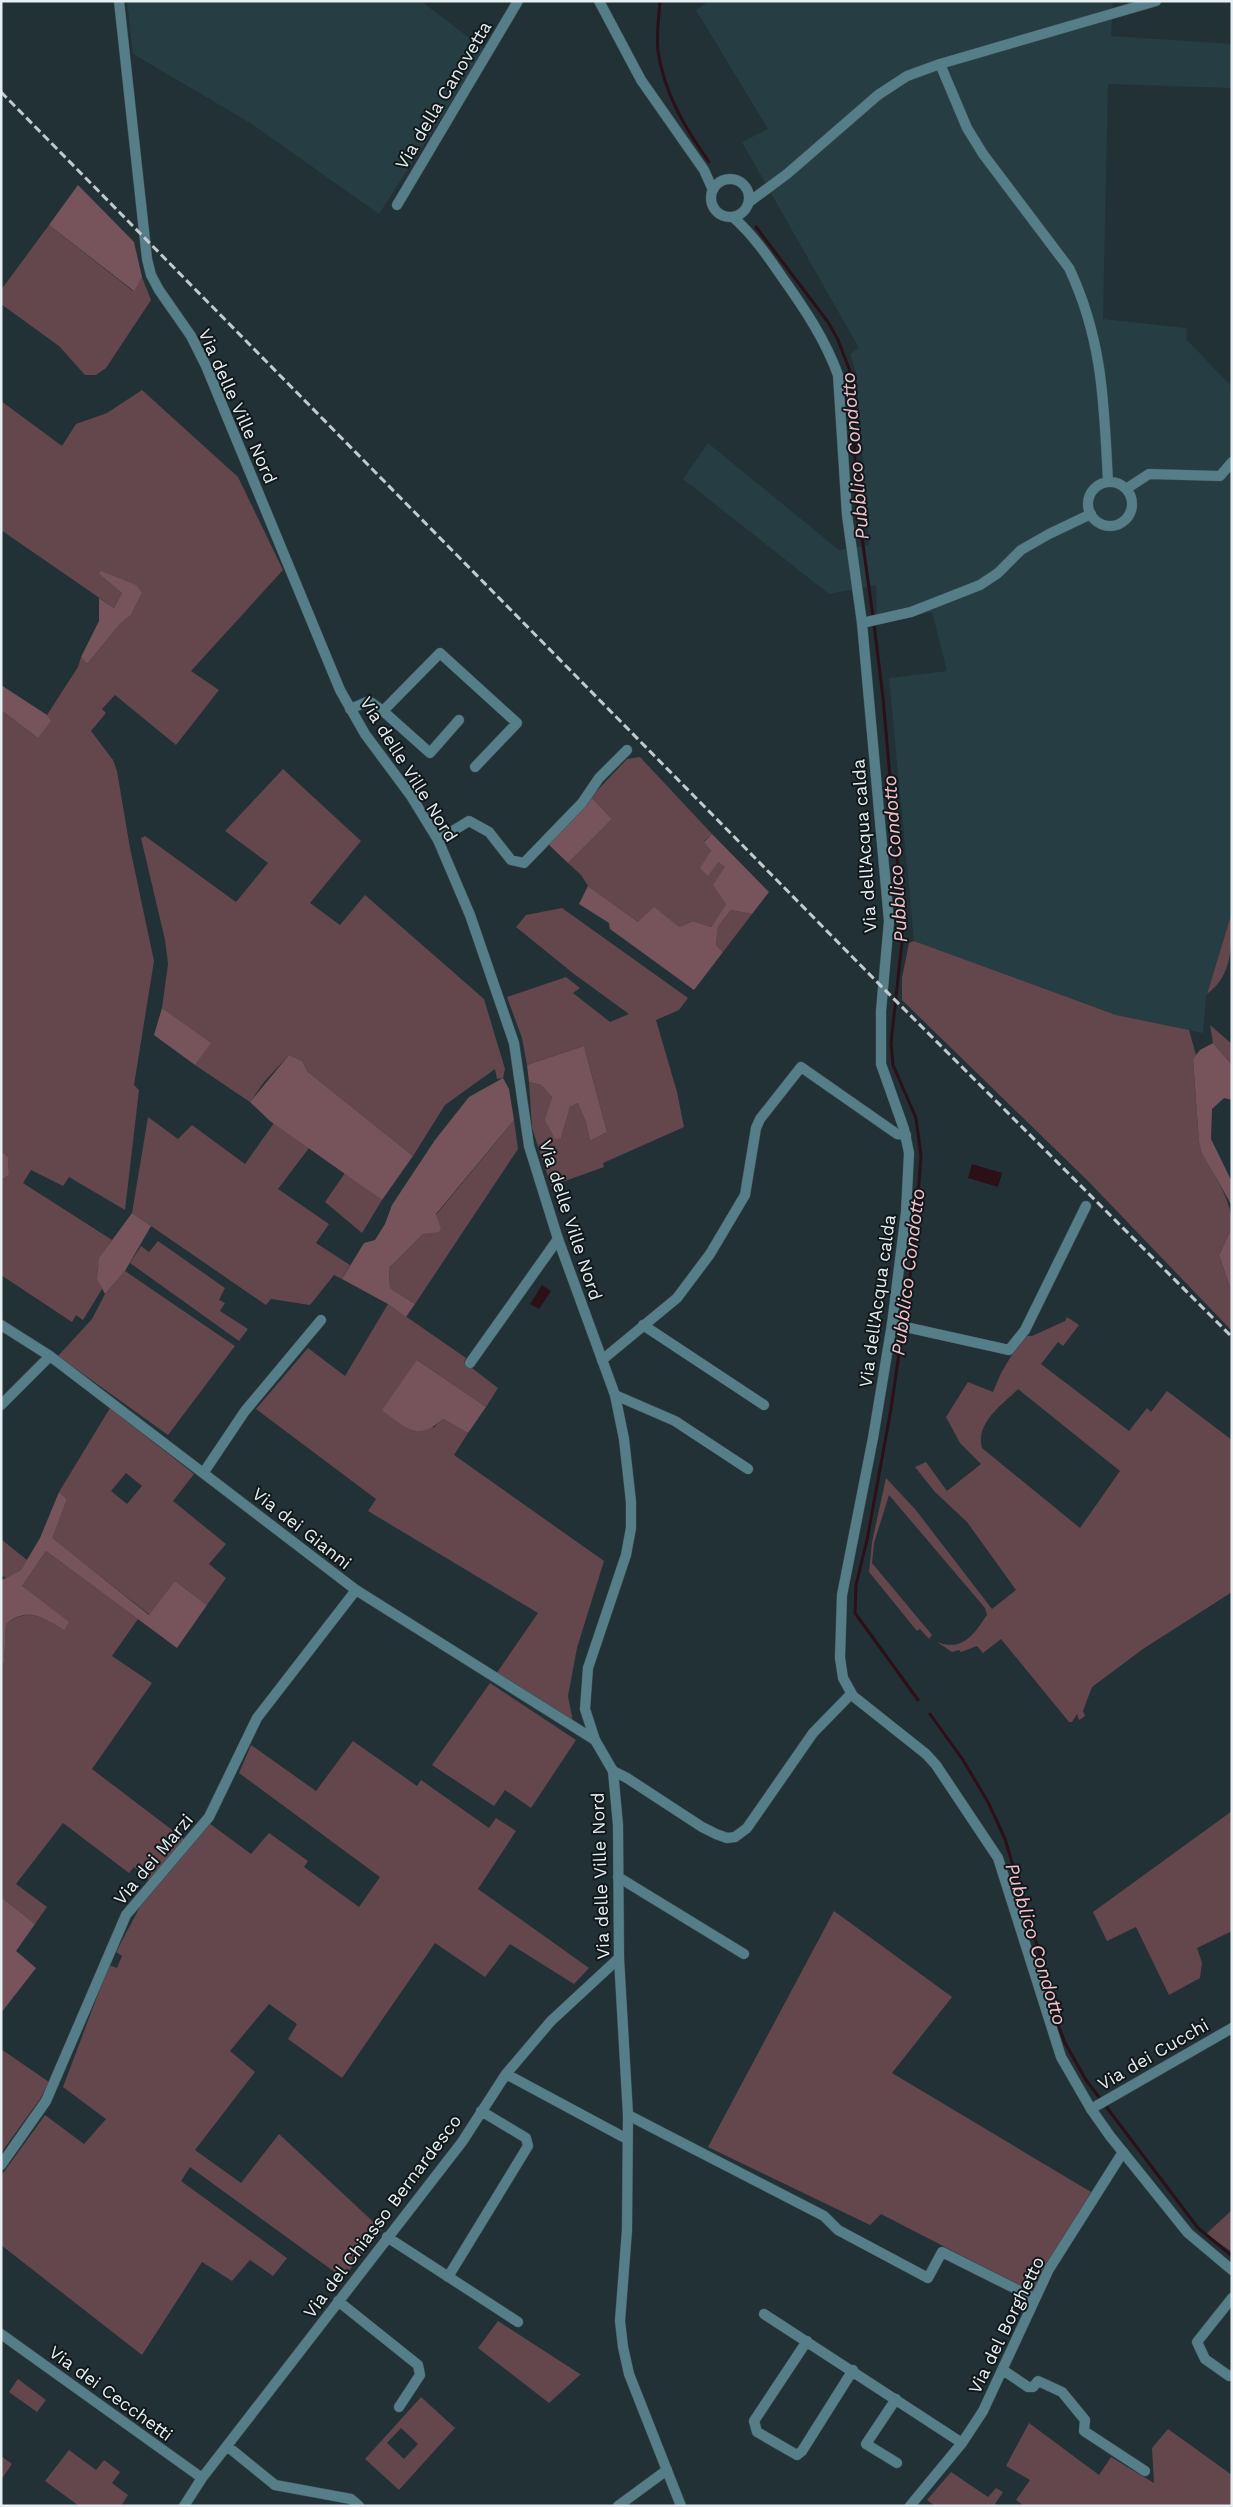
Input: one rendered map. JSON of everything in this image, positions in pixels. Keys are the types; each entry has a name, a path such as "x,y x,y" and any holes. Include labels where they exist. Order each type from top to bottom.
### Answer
{"street":[{"name":"Via delle Ville Nord","path":"119,1 151,275 191,336 206,366 340,690 365,734 411,796 438,840 470,915 514,1042 529,1146 558,1239 615,1395 627,1460 631,1502 631,1528 626,1555 588,1668 585,1709 595,1740 613,1771 618,1825 619,1958 628,2115 627,2230 620,2321 623,2348 629,2374 681,2506"},
{"name":"Via della Canovetta","path":"397,205 518,1"},
{"path":"599,1 641,80 704,170 713,190 711,202 716,212 724,217 739,215 748,204 841,129 878,95 907,76 940,64 1156,1"},
{"path":"940,64 967,128 983,154 1069,268 1078,288 1097,347 1103,389 1108,482"},
{"path":"704,170 727,180"},
{"path":"713,190 721,182 727,180 736,180 744,186 770,186"},
{"path":"744,186 748,204"},
{"name":"Via dell'Acqua calda","path":"748,204 751,233"},
{"name":"Via dell'Acqua calda","path":"733,217 751,233 806,312 830,354 838,375 847,515 865,622 889,921 881,1011 880,1055 886,1080 906,1135 909,1153 896,1325 842,1595 840,1658 843,1678 851,1694 926,1754 936,1765 998,1858 1062,2057 1092,2109 1123,2152 1188,2233 1232,2270"},
{"path":"1126,489 1149,474 1220,476 1232,462"},
{"path":"1108,482 1115,483 1126,489 1130,495 1131,510 1123,522 1108,526 1096,520 1091,514 1089,501 1091,494 1096,488 1108,482"},
{"path":"865,622 911,612 980,585 998,573 1021,550 1091,514"},
{"path":"383,711 440,653 517,723 475,767"},
{"path":"350,709 369,702 383,711 430,753 459,720"},
{"path":"438,840 469,821 489,832 511,860 524,862 582,803 599,778 627,750"},
{"path":"602,1360 677,1298 710,1254 745,1195 756,1128 760,1119 801,1067 897,1134 906,1135"},
{"path":"896,1325 1009,1350 1025,1330 1086,1206"},
{"path":"470,1363 558,1239"},
{"path":"204,1472 245,1411 320,1320"},
{"name":"Via dei Gianni","path":"1,1325 50,1356 356,1590 595,1740"},
{"path":"643,1325 764,1405"},
{"path":"1,1405 50,1356"},
{"path":"615,1395 675,1421 748,1468"},
{"name":"Via dei Marzi","path":"1,2165 46,2101 126,1915 209,1817 258,1718 356,1590"},
{"path":"613,1771 627,1778 702,1827 727,1838 735,1837 747,1828 813,1733 851,1694"},
{"path":"618,1877 744,1954"},
{"name":"Via del Chiasso Bernardesco","path":"184,2506 226,2446 462,2142 506,2074 551,2022 619,1958"},
{"name":"Via dei Cucchi","path":"1092,2109 1107,2098 1232,2028"},
{"path":"506,2074 627,2139"},
{"path":"448,2277 528,2146 526,2138 481,2111"},
{"path":"628,2115 824,2216 838,2230 928,2278 942,2252 1034,2298"},
{"name":"Via del Borghetto","path":"910,2506 962,2443 983,2411 1049,2269 1123,2152"},
{"path":"387,2238 518,2322"},
{"path":"1232,2298 1197,2342 1205,2359 1229,2376 1232,2375"},
{"path":"338,2301 418,2365 420,2375 399,2407"},
{"path":"764,2314 853,2370 962,2443"},
{"name":"Via dei Cecchetti","path":"1,2334 202,2478"},
{"path":"807,2341 754,2421 754,2427 757,2432 797,2455 802,2451 853,2370"},
{"path":"1003,2370 1028,2386 1033,2387 1038,2381 1062,2392 1085,2420 1084,2431 1145,2471"},
{"path":"896,2399 866,2444 897,2463"},
{"path":"226,2446 275,2485 351,2499 360,2506"},
{"path":"618,2506 667,2470"}],"shaded area":[{"path":"127,1 421,1 485,50 379,214 252,124 133,54"},
{"path":"709,1 1113,1 1111,36 1232,44 1232,88 1108,84 1103,319 1187,328 1186,339 1232,387 1232,912 1206,997 1203,1033 1116,1015 914,941 889,678 947,671 932,612 877,624 876,585 829,594 683,479 708,443 839,550 869,545 856,373 850,354 859,348 742,142 768,129 696,10"},
{"path":"78,185 134,242 142,277 134,291 49,225"},
{"path":"49,225 133,291 142,277 151,300 106,368 96,375 85,375 59,346 1,304 1,290"},
{"path":"142,390 238,477 283,570 191,671 219,690 176,745 115,695 102,709 106,713 91,731 113,760 117,771 130,848 154,961 134,1085 139,1090 125,1210 69,1177 63,1186 31,1170 23,1183 112,1240 99,1263 98,1276 102,1289 83,1320 76,1315 72,1322 1,1275 1,1180 9,1175 8,1157 1,1151 1,710 38,738 50,721 47,715 78,667 81,657 87,664 120,624 131,615 142,593 99,574 122,593 114,608 1,530 1,401 62,446 76,424 107,413"},
{"path":"101,571 136,585 142,593 131,615 120,624 87,664 81,657 99,621 99,598 114,608 122,593 99,574"},
{"path":"1,685 47,715 51,721 38,738 1,710"},
{"path":"640,757 712,834 704,841 718,862 725,867 726,904 711,927 693,921 679,927 638,922 588,886 581,875 568,863 612,819 591,797 627,759"},
{"path":"283,769 361,841 310,903 340,925 365,895 484,999 505,1069 503,1078 497,1079 495,1069 445,1105 413,1156 308,1072 302,1061 289,1055 264,1082 250,1102 195,1065 210,1043 162,1008 168,964 165,940 141,838 145,836 236,902 268,863 225,831"},
{"path":"591,797 612,819 568,863 547,843"},
{"path":"712,834 769,892 752,914 731,910 718,927 716,945 723,952 694,990 610,929 609,923 579,904 588,886 638,922 654,907 679,927 693,921 711,927 726,904 713,885 725,867 718,862 708,876 700,868 711,851 704,842"},
{"path":"562,908 688,998 679,1010 656,1020 677,1092 684,1127 603,1163 604,1167 551,1186 532,1128 529,1082 541,1085 552,1097 546,1120 561,1138 570,1107 578,1103 586,1121 590,1141 607,1132 584,1046 527,1065 522,1038 507,997 566,977 580,988 573,993 610,1022 629,1014 574,974 516,927 526,915"},
{"path":"731,910 752,914 723,952 716,945 718,927"},
{"path":"1232,912 1231,947 1226,969 1216,987 1207,994"},
{"path":"914,941 1116,1015 1189,1030 1196,1055 1193,1059 1199,1142 1224,1194 1231,1216 1232,1227 1219,1255 1232,1293 1232,1331 1089,1182 902,1000 902,978 909,943"},
{"path":"162,1008 211,1043 195,1065 154,1035"},
{"path":"1210,1025 1232,1044 1232,1065 1213,1043"},
{"path":"1213,1043 1232,1065 1232,1100 1224,1098 1212,1109 1211,1139 1232,1182 1232,1206 1202,1153 1199,1142 1193,1059 1200,1050"},
{"path":"584,1046 607,1132 590,1141 586,1122 578,1103 570,1107 561,1138 555,1139 545,1120 552,1097 541,1085 529,1082 527,1065"},
{"path":"289,1055 302,1061 308,1072 413,1156 382,1200 270,1121 250,1102"},
{"path":"503,1078 509,1089 514,1120 436,1214 441,1228 439,1232 423,1234 389,1268 390,1288 415,1304 406,1317 388,1304 342,1279 364,1243 375,1240 385,1224 392,1205 435,1140 469,1097"},
{"path":"148,1117 178,1139 192,1125 245,1164 274,1123 309,1148 278,1189 329,1224 316,1243 350,1265 342,1279 334,1275 310,1305 271,1299 266,1305 132,1213"},
{"path":"514,1120 518,1149 415,1304 390,1288 389,1268 423,1234 441,1228 436,1215"},
{"path":"1,1151 8,1157 9,1175 1,1180"},
{"path":"972,1164 1002,1173 998,1187 968,1178"},
{"path":"345,1173 382,1200 362,1233 325,1202"},
{"path":"132,1213 151,1226 125,1271 105,1294 97,1279 99,1258"},
{"path":"1232,1228 1232,1293 1219,1255"},
{"path":"158,1241 225,1288 219,1300 225,1303 220,1311 248,1329 239,1341 130,1263 141,1246 149,1252"},
{"path":"125,1271 235,1346 168,1435 58,1356 92,1319 105,1294"},
{"path":"542,1285 551,1291 539,1309 530,1304"},
{"path":"388,1304 466,1358 464,1362 498,1388 486,1407 417,1360 433,1428 443,1419 468,1433 454,1455 604,1561 577,1648 568,1696 573,1722 496,1674 538,1613 368,1511 376,1499 256,1409 308,1348 345,1376"},
{"path":"1067,1317 1079,1325 1063,1346 1058,1342 1041,1364 1129,1431 1147,1408 1151,1412 1167,1391 1232,1440 1232,1592 1143,1649 1092,1687 1083,1711 1085,1716 1079,1720 1077,1714 1072,1722 1069,1722 1001,1639 983,1653 977,1646 961,1652 959,1650 952,1652 937,1642 954,1645 967,1639 987,1615 985,1608 889,1495 874,1543 872,1563 932,1635 929,1639 920,1629 917,1631 869,1572 872,1542 886,1478 915,1509 992,1609 1016,1590 967,1522 935,1492 915,1467 926,1462 947,1491 981,1464 960,1443 946,1417 968,1382 993,1392 1001,1373 1023,1336 1032,1336 1065,1321","holes":["1018,1389 1120,1471 1080,1528 982,1448 982,1430 991,1415"]},
{"path":"417,1360 486,1407 468,1433 443,1419 426,1430 412,1430 382,1410"},
{"path":"110,1408 194,1474 173,1501 226,1544 209,1564 226,1578 207,1605 175,1581 150,1615 51,1538 67,1499 59,1492","holes":["126,1473 142,1486 127,1504 111,1491"]},
{"path":"59,1492 67,1499 52,1538 149,1615 175,1581 207,1605 177,1648 46,1551 22,1586 69,1622 64,1630 42,1618 28,1615 21,1616 6,1624 4,1662 1,1671 2,1580 21,1570 40,1538"},
{"path":"1,1539 27,1560 21,1570 6,1578 1,1575"},
{"path":"46,1551 138,1619 112,1656 152,1683 92,1769 184,1839 149,1880 134,1867 129,1873 63,1823 16,1884 47,1907 35,1924 1,1897 1,1671 4,1662 6,1624 21,1616 28,1615 42,1618 64,1630 22,1586"},
{"path":"490,1683 576,1740 531,1808 505,1790 494,1806 432,1765"},
{"path":"353,1741 417,1786 421,1780 489,1828 496,1818 516,1831 478,1889 589,1968 574,1984 510,1944 485,1977 435,1943 342,2078 288,2039 297,2024 269,2004 230,2051 255,2072 195,2150 241,2183 279,2134 382,2230 343,2278 190,2167 181,2181 287,2258 273,2276 250,2260 232,2281 202,2262 142,2355 1,2245 1,2176 45,2115 84,2144 106,2119 63,2087 109,1965 117,1968 122,1956 116,1952 143,1901 209,1823 251,1854 269,1833 308,1861 304,1867 359,1907 380,1877 239,1773 251,1745 316,1791"},
{"path":"1232,1811 1232,1931 1197,1948 1202,1963 1200,1978 1169,1995 1136,1927 1107,1941 1093,1912"},
{"path":"1,1897 35,1924 16,1951 36,1968 1,2013"},
{"path":"834,1911 952,1997 892,2073 1091,2192 1032,2292 881,2214 870,2225 708,2147"},
{"path":"1,2049 49,2082 40,2099 1,2153"},
{"path":"1232,2210 1232,2252 1206,2234"},
{"path":"498,2321 581,2374 549,2403 478,2348"},
{"path":"18,2379 46,2400 37,2412 9,2392"},
{"path":"421,2397 455,2428 399,2490 365,2459","holes":["401,2428 418,2444 404,2459 387,2443"]},
{"path":"1029,2423 1099,2475 1111,2457 1154,2483 1152,2448 1168,2429 1232,2475 1232,2506 1024,2506 1016,2500 1030,2480 1006,2466"},
{"path":"69,2450 96,2470 104,2460 120,2472 112,2483 128,2495 121,2506 79,2506 45,2481"},
{"path":"1,2456 12,2464 1,2480"},
{"path":"951,2472 988,2497 996,2488 1003,2492 995,2504 997,2506 935,2506 927,2500"}],"waterway":[{"name":"Pubblico Condotto","path":"660,1 657,45 665,81 670,96 684,123 709,162"},
{"name":"Pubblico Condotto","path":"756,227 828,322 838,340 851,374 857,501 873,617"},
{"name":"Pubblico Condotto","path":"874,624 883,698 902,912 902,942 891,1043 893,1065 916,1118 921,1156 914,1249 891,1409 867,1540 856,1585 855,1613 918,1700"},
{"name":"Pubblico Condotto","path":"930,1714 963,1760 988,1802 1005,1839 1046,1975 1057,2022 1065,2043 1086,2080 1198,2228 1232,2256"}],"railway":[{"path":"1,92 883,988 1232,1337"}]}
